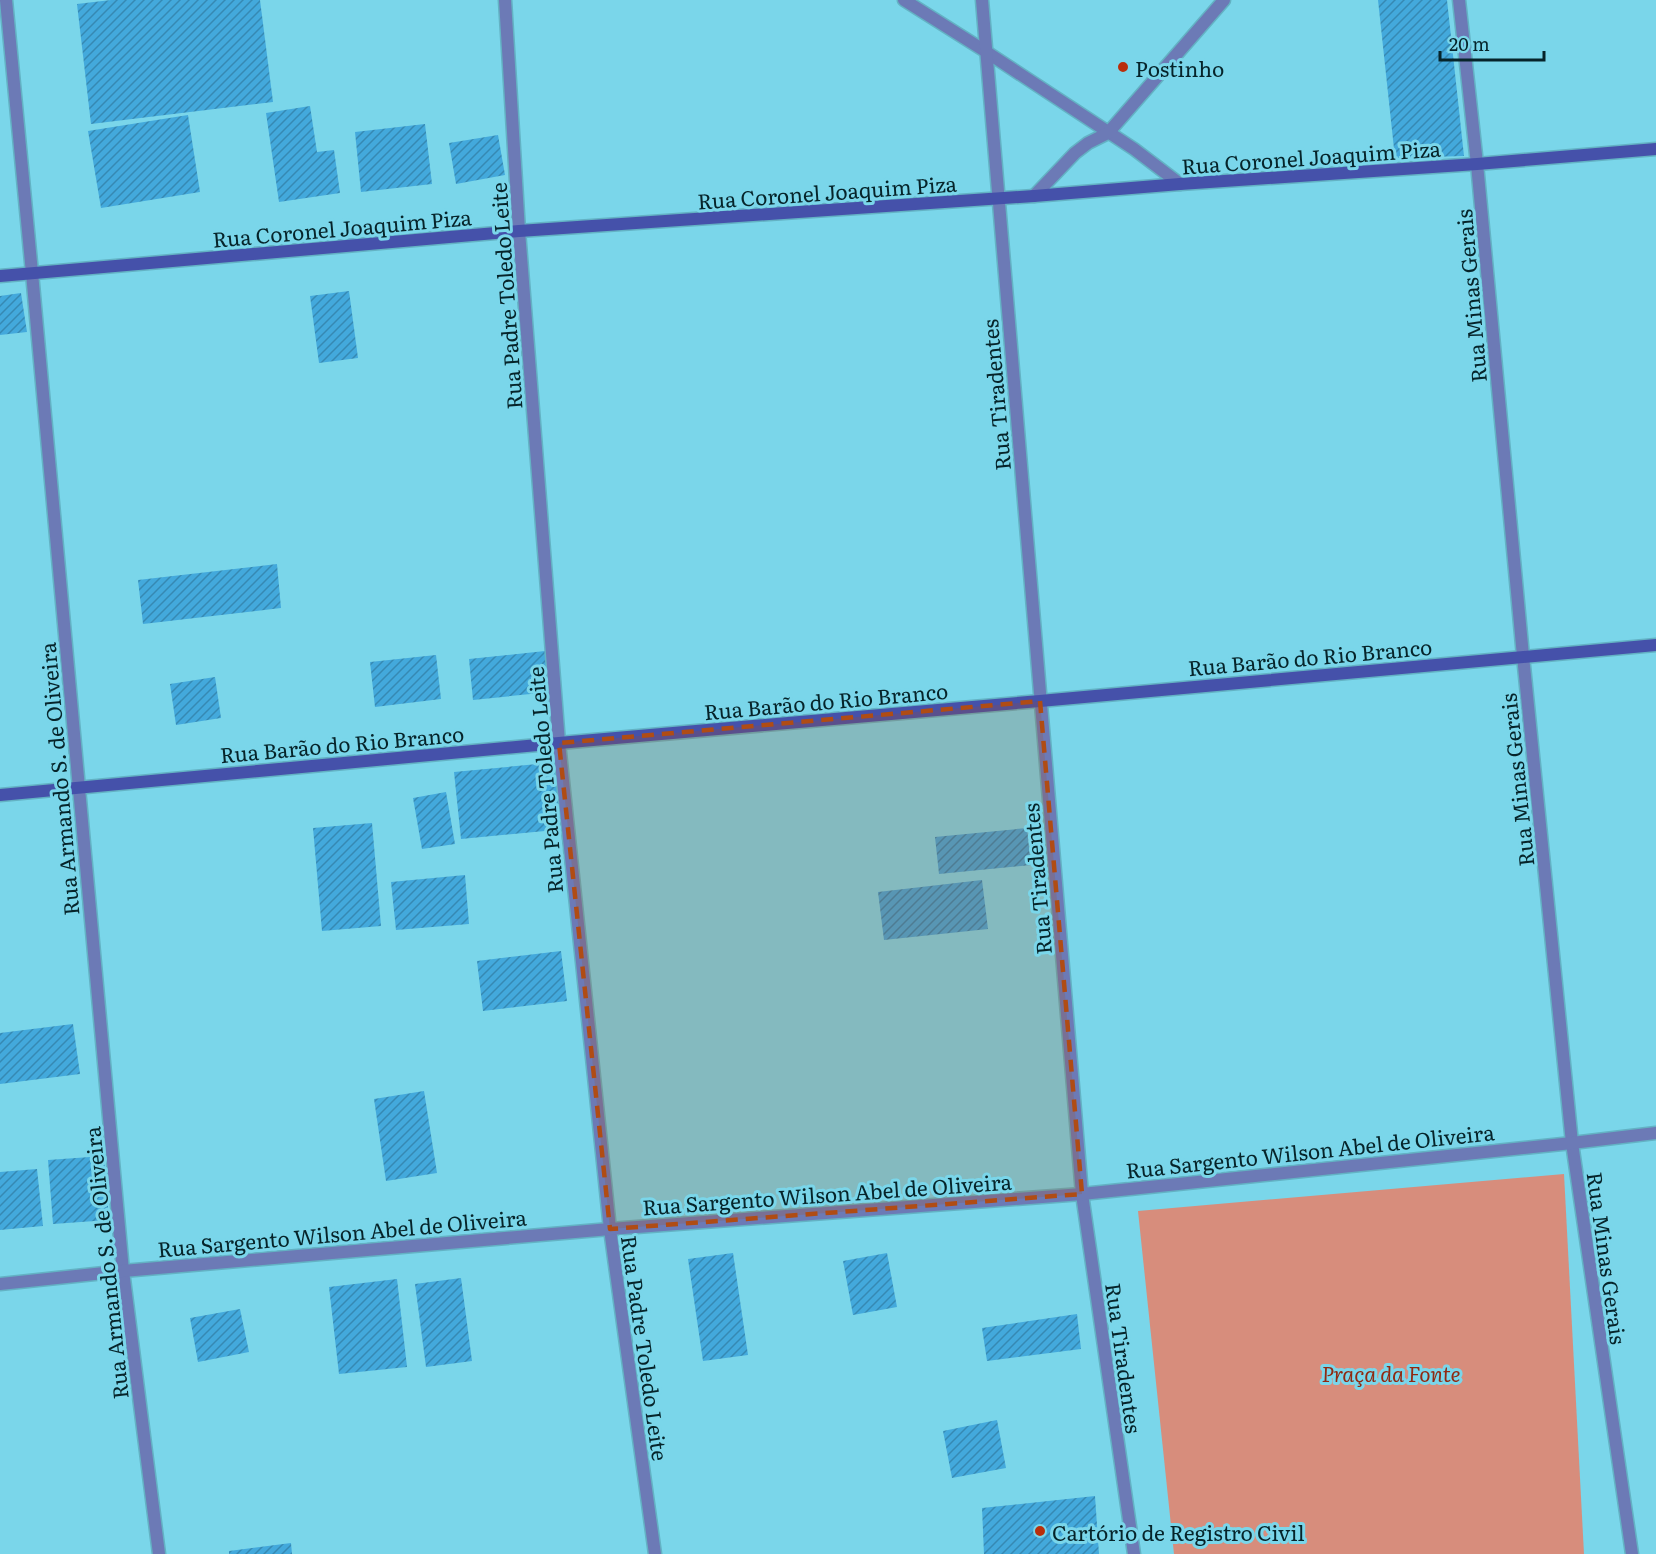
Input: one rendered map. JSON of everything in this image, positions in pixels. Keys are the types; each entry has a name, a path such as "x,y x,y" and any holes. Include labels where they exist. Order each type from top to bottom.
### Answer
{"main road":[{"name":"Rua Coronel Joaquim Piza","path":"0,276 519,231 999,199 1656,149"},
{"name":"Rua Barão do Rio Branco","path":"0,795 1656,645"}],"street":[{"name":"Rua Armando S. de Oliveira","path":"6,0 123,1271 159,1554"},
{"name":"Rua Padre Toledo Leite","path":"505,0 519,231 559,743 610,1229 656,1554"},
{"path":"904,0 1134,150 1179,184"},
{"name":"Rua Tiradentes","path":"982,0 1082,1194 1134,1554"},
{"path":"1034,196 1075,153 1088,143 1108,133 1224,0"},
{"name":"Rua Minas Gerais","path":"1459,0 1572,1143 1632,1554"},
{"name":"Rua Sargento Wilson Abel de Oliveira","path":"0,1284 123,1271 610,1229 1082,1194 1656,1133"}],"highlighted area":[{"path":"1040,701 1082,1194 610,1229 559,743"}],"green space":[{"name":"Praça da Fonte","path":"1564,1174 1584,1554 1174,1554 1138,1211"}],"building":[{"path":"111,0 260,0 273,102 91,124 77,4"},
{"path":"1378,0 1447,0 1464,156 1395,158"},
{"path":"310,106 317,152 334,150 340,193 279,202 266,113"},
{"path":"188,115 200,192 101,208 88,131"},
{"path":"425,124 432,184 361,192 355,132"},
{"path":"498,135 505,175 456,184 449,143"},
{"path":"349,291 358,358 319,363 310,296"},
{"path":"21,293 27,332 0,335 0,296"},
{"path":"277,564 281,608 143,624 138,580"},
{"path":"545,651 550,692 473,700 469,659"},
{"path":"436,655 441,699 375,707 370,662"},
{"path":"215,677 221,718 176,725 170,684"},
{"path":"559,762 566,829 461,839 454,772"},
{"path":"446,792 455,844 422,849 413,798"},
{"path":"372,823 381,926 322,931 313,828"},
{"path":"1027,828 1031,865 939,874 935,837"},
{"path":"465,875 469,924 396,930 391,882"},
{"path":"982,880 988,929 884,940 878,892"},
{"path":"561,951 567,1001 483,1011 477,961"},
{"path":"73,1024 80,1074 0,1084 0,1033"},
{"path":"424,1091 437,1173 386,1181 374,1099"},
{"path":"104,1156 109,1220 53,1224 48,1160"},
{"path":"37,1169 43,1226 0,1230 0,1172"},
{"path":"733,1253 748,1355 703,1361 688,1259"},
{"path":"887,1253 897,1307 853,1315 843,1261"},
{"path":"461,1278 472,1361 426,1367 415,1284"},
{"path":"397,1279 407,1367 339,1374 329,1287"},
{"path":"240,1309 249,1352 198,1362 190,1318"},
{"path":"1077,1314 1081,1349 987,1361 982,1328"},
{"path":"997,1420 1006,1468 952,1478 943,1431"},
{"name":"Cartório de Registro Civil","path":"1095,1496 1099,1554 984,1554 982,1508"},
{"path":"291,1543 292,1554 229,1554 229,1551"}],"place":[{"name":"Postinho","path":"1123,67"},
{"name":"Cartório de Registro Civil","path":"1040,1531"}]}
